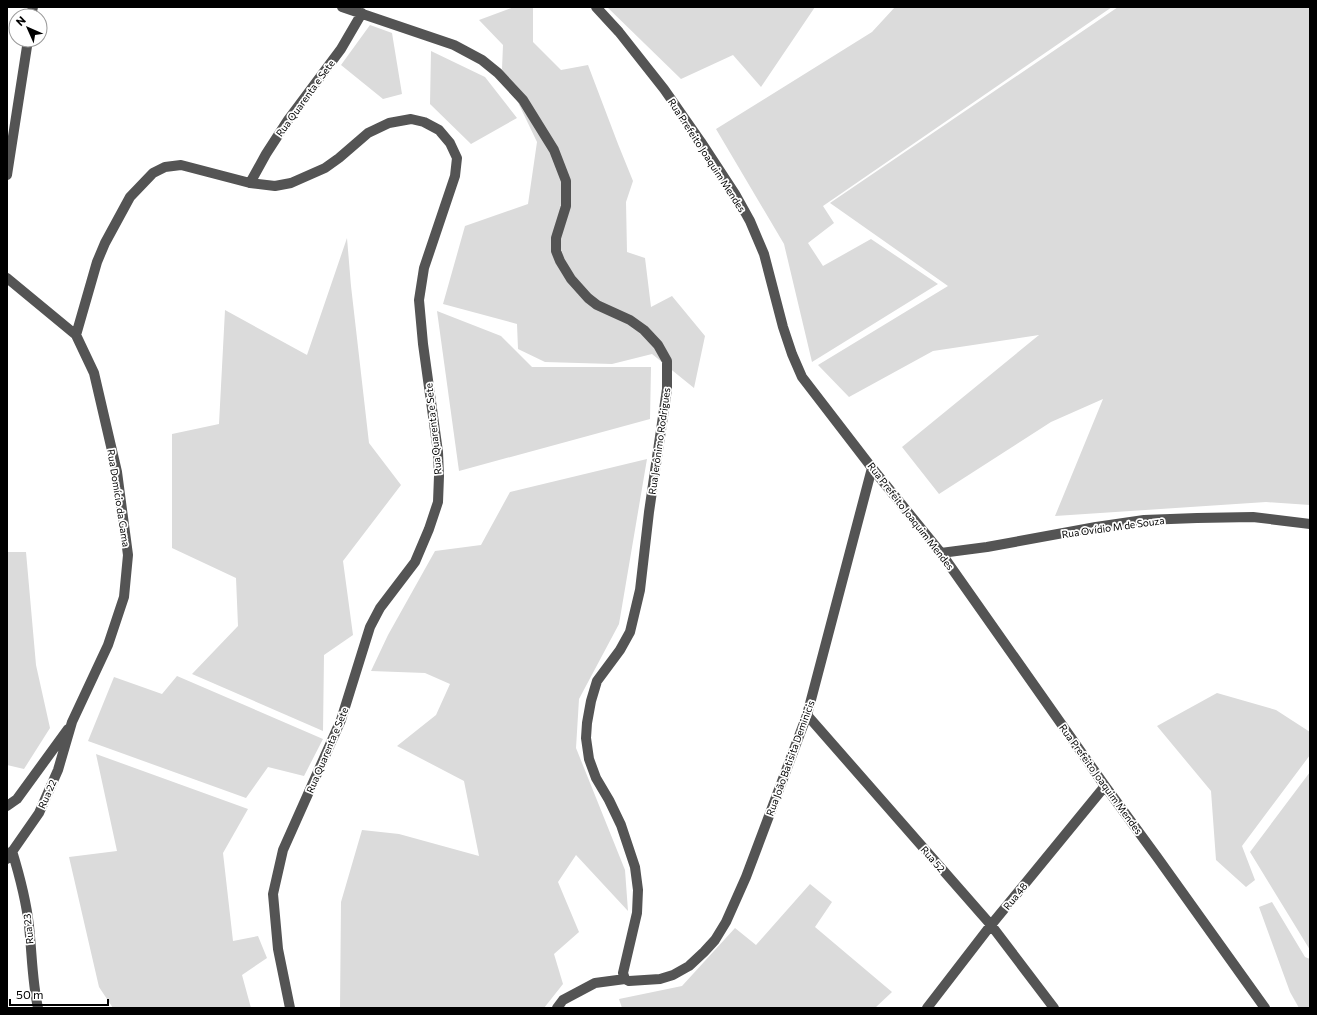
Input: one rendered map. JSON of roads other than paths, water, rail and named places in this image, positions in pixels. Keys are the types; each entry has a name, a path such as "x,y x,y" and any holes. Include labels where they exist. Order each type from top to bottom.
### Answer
{"street":[{"name":"Rua Jerônimo Rodrigues","path":"342,7 454,45 482,60 523,100 554,150 566,181 566,206 556,238 556,251 560,261 571,279 588,298 597,305 630,320 644,330 658,344 667,361 667,389 649,512 640,590 630,632 620,650 597,681 588,715 586,738 589,759 596,778 610,800 621,825 635,867 638,890 637,912 623,973 625,979"},
{"name":"Rua Prefeito Joaquim Mendes","path":"596,7 619,32 664,89 735,194 750,221 764,254 783,327 802,377 872,468 941,553 1104,786 1157,856 1265,1008"},
{"name":"Rua Quarenta e Sete","path":"250,183 284,126 341,49 362,13"},
{"path":"7,175 27,48"},
{"name":"Rua Quarenta e Sete","path":"76,335 97,262 105,243 130,197 153,172 165,167 181,165 250,183 275,186 291,182 325,168 368,133 389,123 411,119 424,122 439,130 450,143 457,158 455,176 424,268 419,300 423,344 438,452 438,502 429,529 415,562 380,608 370,627 341,720 283,850 273,894 278,949 290,1008"},
{"name":"Rua Domício da Gama","path":"7,278 76,335 94,373 117,472 128,555 124,596 108,644 72,722"},
{"name":"Rua João Batisita Deminicis","path":"557,1008 564,1000 595,983 625,979 629,981 660,979 673,975 689,966 704,952 715,940 726,922 746,877 807,715 872,468"},
{"name":"Rua Ovídio M de Souza","path":"941,553 987,547 1096,527 1144,520 1253,517 1310,524"},
{"name":"Rua 52","path":"807,715 991,925 1054,1008"},
{"path":"7,806 17,799 72,722"},
{"name":"Rua 22","path":"10,855 38,813 58,770 72,722"},
{"name":"Rua 48","path":"927,1008 991,925 1104,786"},
{"name":"Rua 23","path":"10,855 24,892 29,926 34,991 38,1008"}]}
